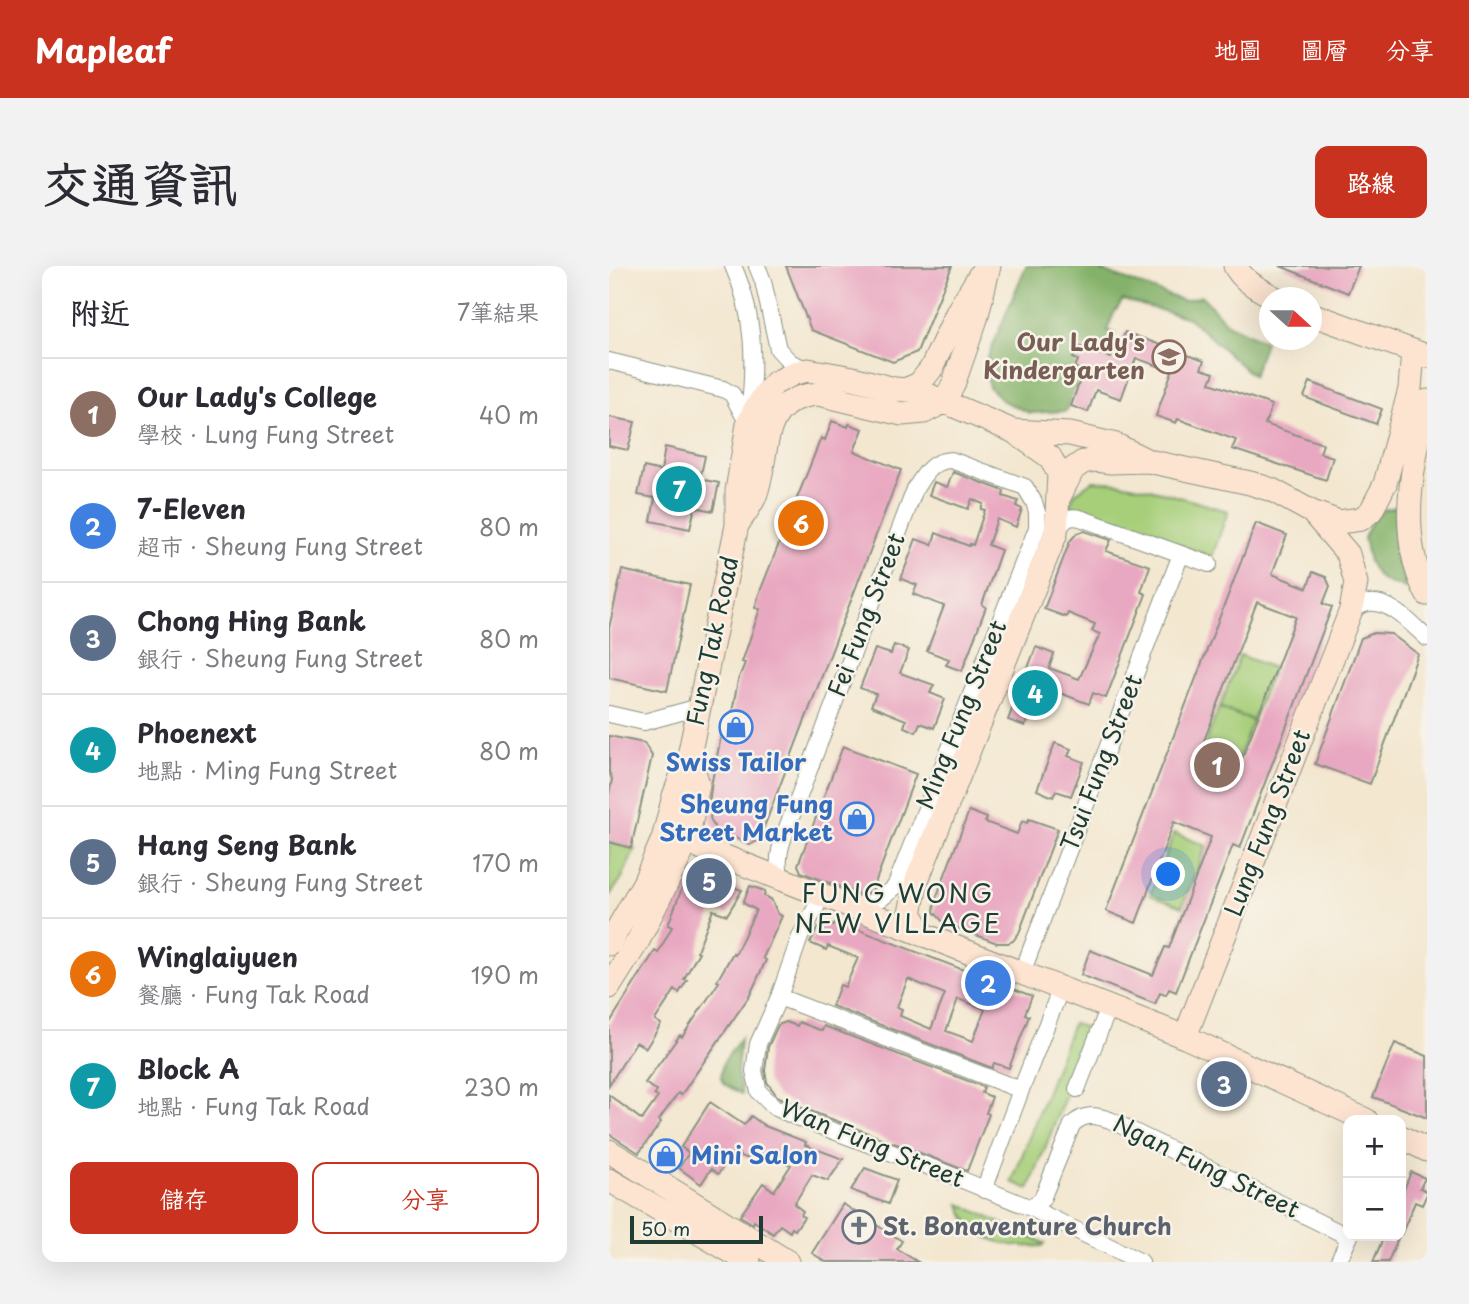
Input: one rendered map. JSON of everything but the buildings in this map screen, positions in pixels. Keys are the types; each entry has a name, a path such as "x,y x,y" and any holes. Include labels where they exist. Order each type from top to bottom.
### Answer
{"street":[{"path":"733,266 747,301 751,323 752,392 748,424"},
{"path":"757,266 763,281 778,349 790,362 807,370 907,390 944,401 1013,431 1070,433 1116,445 1148,461"},
{"path":"907,390 919,384 931,369 958,311 988,266"},
{"path":"944,401 953,385 977,319 988,266"},
{"path":"1235,266 1240,275 1259,289"},
{"path":"1045,502 1073,469 1083,462 1148,461 1272,490 1312,512 1339,522 1361,519 1371,511 1378,500 1396,448 1420,354 1322,318"},
{"path":"609,362 723,389 736,401 748,424"},
{"name":"Fung Tak Road","path":"609,944 644,883 663,839 674,796 689,756 737,525 737,491 748,424 764,394 775,383 785,376 807,370"},
{"name":"Fung Tak Road","path":"737,525 755,496 766,439 772,423 782,409 793,401 807,395 819,394 902,414 924,412 944,401"},
{"path":"1427,401 1414,456 1410,509 1412,549 1419,579 1427,594"},
{"name":"Ming Fung Street","path":"857,908 882,898 895,887 1037,528 1037,512 1059,474 1050,457 1013,431"},
{"path":"1410,509 1427,454"},
{"name":"Fei Fung Street","path":"781,878 778,855 795,807 915,489 928,468 941,461 951,460 1025,487 1045,502"},
{"name":"Ming Fung Street","path":"923,934 909,913 917,880 1056,533 1045,502"},
{"name":"Lung Fung Street","path":"1185,1037 1351,610 1356,583 1348,554 1312,512"},
{"path":"1056,533 1066,519 1073,516 1209,564"},
{"name":"Tsui Fung Street","path":"1022,973 1181,554"},
{"path":"1351,610 1368,603 1382,605 1400,614 1427,638"},
{"path":"609,715 644,722 699,707"},
{"name":"Fung Tak Road","path":"609,988 638,941 687,842 698,784 689,756"},
{"path":"668,821 687,842 1185,1037 1355,1115"},
{"path":"857,908 888,905 917,880"},
{"name":"Wan Fung Street","path":"822,895 800,937 779,997 758,1044 754,1071 759,1092 774,1107 796,1117 1031,1208 1141,1262"},
{"path":"779,997 1022,1087"},
{"path":"984,1190 1058,998"},
{"path":"1077,1089 1105,1017"},
{"name":"Ngan Fung Street","path":"1031,1208 1042,1199 1072,1125 1084,1116 1092,1115 1110,1120 1343,1233"},
{"path":"1406,1140 1427,1150"},
{"path":"609,1151 787,1262"},
{"path":"609,1180 750,1262"},
{"path":"1338,1262 1347,1241"}],"green space":[{"path":"1026,266 1089,266 1184,301 1202,296 1227,324 1259,339 1259,350 1262,350 1253,376 1189,318 1123,300 1107,330 1115,334 1093,393 1075,387 1066,411 1030,413 1003,401 989,387 984,366"},
{"path":"1093,481 1144,488 1228,511 1212,557 1069,506 1075,493"},
{"path":"1395,507 1395,539 1405,588 1378,577 1369,562 1364,538 1372,521 1383,510"},
{"path":"1240,655 1273,668 1253,720 1220,707"},
{"path":"1219,708 1253,721 1232,773 1199,760"},
{"path":"1174,833 1206,846 1182,907 1150,895"},
{"path":"609,842 635,849 621,880 609,896"},
{"path":"1073,1023 1091,1030 1029,1189 1012,1182"},
{"path":"740,1039 737,1073 742,1094 724,1084 721,1078 723,1063"},
{"path":"960,1204 1045,1244 1029,1246 992,1240 972,1226"}],"place":[{"name":"Our Lady's Kindergarten","path":"1169,357"},
{"name":"Block A","path":"679,489"},
{"name":"Winglaiyuen","path":"801,523"},
{"name":"Phoenext","path":"1035,693"},
{"name":"Swiss Tailor","path":"736,727"},
{"name":"Our Lady's College","path":"1217,765"},
{"name":"Sheung Fung Street Market","path":"857,819"},
{"name":"Hang Seng Bank","path":"709,881"},
{"name":"7-Eleven","path":"988,983"},
{"name":"Chong Hing Bank","path":"1224,1084"},
{"name":"Mini Salon","path":"666,1156"},
{"name":"St. Bonaventure Church","path":"859,1227"}],"district":[{"name":"FUNG WONG NEW VILLAGE","path":"898,909"}]}
